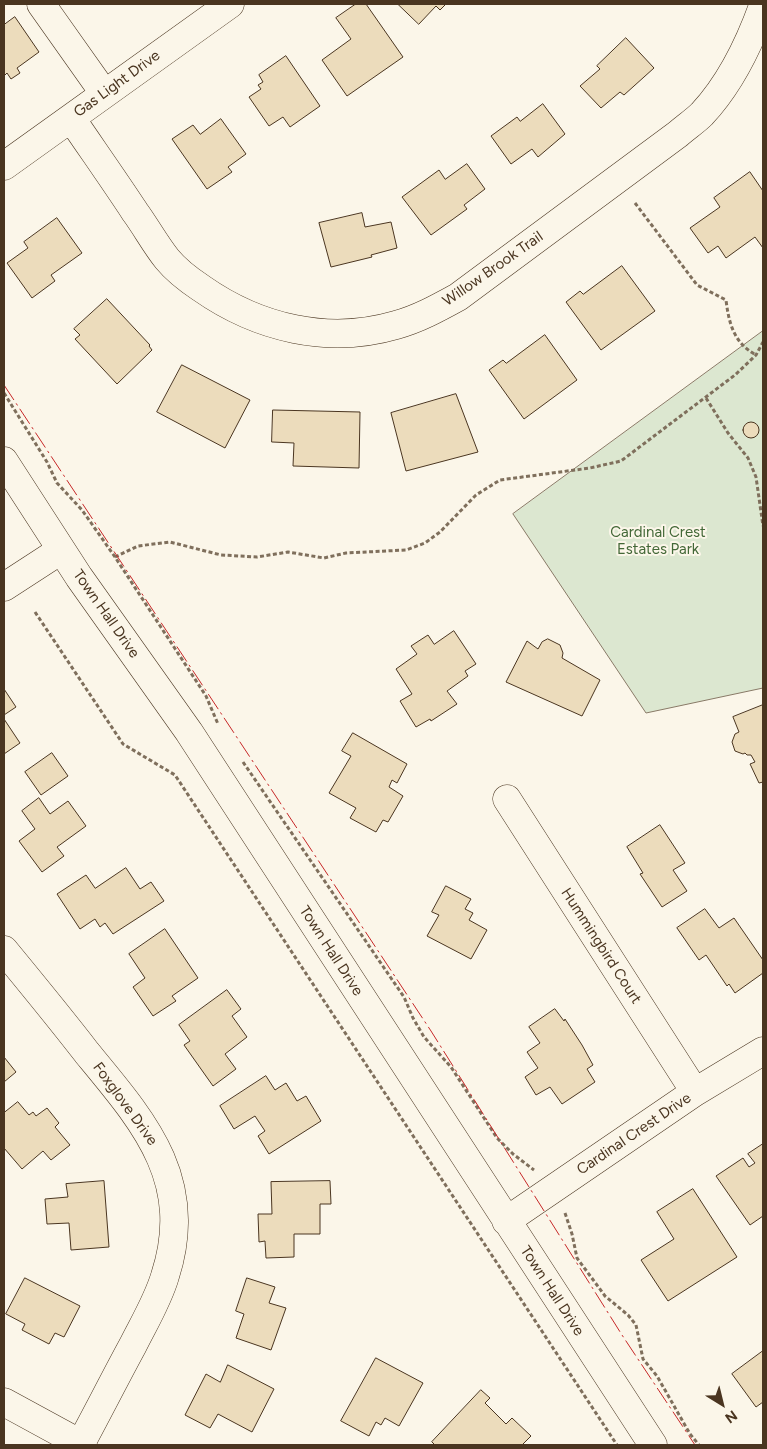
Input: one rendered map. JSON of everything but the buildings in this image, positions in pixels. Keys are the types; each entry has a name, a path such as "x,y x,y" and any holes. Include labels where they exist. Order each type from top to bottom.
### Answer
{"street":[{"path":"42,4 104,93"},
{"name":"Gas Light Drive","path":"4,166 230,4"},
{"name":"Willow Brook Trail","path":"71,118 168,259 190,281 240,312 270,324 298,330 333,333 364,332 396,325 430,312 458,297 678,134 702,114 737,67 754,33 763,6"},
{"name":"Town Hall Drive","path":"4,460 61,550 189,732 653,1445"},
{"path":"4,587 61,550"},
{"name":"Hummingbird Court","path":"507,799 695,1092"},
{"name":"Foxglove Drive","path":"4,950 118,1090 147,1129 158,1149 171,1190 174,1222 171,1254 165,1277 146,1320 81,1445"},
{"name":"Cardinal Crest Drive","path":"506,1221 695,1092 763,1051"},
{"path":"4,1402 81,1445"}],"path":[{"path":"635,203 697,285 726,300 735,336 746,350 756,355"},
{"path":"115,557 138,546 170,542 221,554 257,557 288,552 324,558 346,553 406,550 425,543 440,532 476,495 500,480 590,468 621,461 735,375 756,355 763,342"},
{"path":"4,393 43,456 57,483 82,510 115,557 206,696 219,727"},
{"path":"706,398 728,433 748,458 756,477 763,526"},
{"path":"35,612 122,744 175,775 617,1445"},
{"path":"242,760 404,997 424,1038 451,1067 497,1138 513,1154 533,1168 552,1190 564,1210 577,1258 605,1296 628,1315 636,1325 643,1359 657,1376 690,1434 699,1445"}],"green space":[{"name":"Cardinal Crest Estates Park","path":"763,331 763,688 646,713 513,514"}],"power":[{"path":"4,385 431,1031 622,1335 695,1445"}]}
